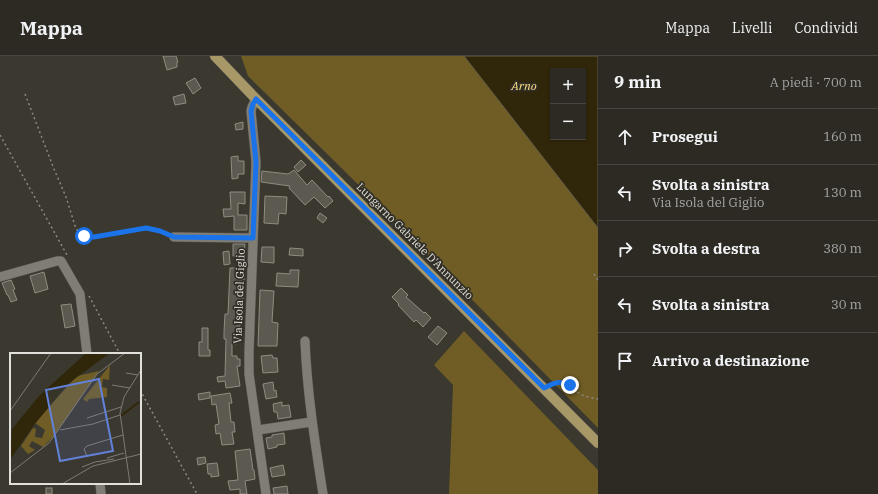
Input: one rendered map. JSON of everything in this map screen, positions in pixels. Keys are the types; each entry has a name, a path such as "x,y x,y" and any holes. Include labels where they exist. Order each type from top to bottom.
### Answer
{"main road":[{"name":"Lungarno Gabriele D'Annunzio","path":"215,56 598,443"}],"street":[{"name":"Via Isola del Giglio","path":"256,99 251,111 256,162 249,374 266,494"},
{"path":"174,237 253,238"},
{"path":"0,276 61,261 80,294 87,353"},
{"path":"305,341 306,368 312,422 323,494"},
{"path":"258,430 312,422"},
{"path":"100,484 101,494"}],"path":[{"path":"25,94 66,196 76,229 84,236 94,237 146,228 160,231 174,237"},
{"path":"0,134 68,258"},
{"path":"594,274 598,280"},
{"path":"88,294 119,353"},
{"path":"544,388 555,382 563,382 570,385 584,396 598,399"},
{"path":"141,392 197,494"}],"shaded area":[{"path":"241,56 464,56 598,228 598,428 384,210 248,76"},
{"path":"464,331 598,470 598,494 449,494 453,385 434,365"}],"water":[{"name":"Arno","path":"464,56 598,56 598,228"}],"building":[{"path":"163,56 176,56 178,62 177,67 167,70"},
{"path":"195,78 201,88 193,94 186,83"},
{"path":"184,94 186,103 175,105 173,97"},
{"path":"243,122 243,129 236,130 235,124"},
{"path":"238,156 238,161 244,161 244,174 238,174 238,178 232,179 231,157"},
{"path":"301,160 306,165 298,172 294,167"},
{"path":"294,170 307,185 312,180 333,201 325,208 314,197 305,205 289,188 290,186 261,182 262,171 288,174"},
{"path":"230,192 245,192 245,204 238,203 238,215 247,215 247,230 234,230 234,216 224,217 223,209 231,209"},
{"path":"265,196 287,197 286,214 279,213 278,224 264,223"},
{"path":"320,213 327,218 323,223 317,218"},
{"path":"233,244 245,244 244,256 233,256"},
{"path":"262,247 274,247 274,263 261,262"},
{"path":"290,248 303,249 303,256 289,255"},
{"path":"229,251 230,264 224,265 223,252"},
{"path":"230,268 244,268 244,282 239,282 237,293 243,293 243,307 241,307 240,327 237,326 236,344 232,344 232,356 237,356 237,359 240,359 240,366 237,366 240,386 226,388 225,381 218,382 217,377 225,376 226,339 224,339 224,332 225,314 228,314"},
{"path":"290,270 299,270 298,287 276,286 277,273 290,274"},
{"path":"44,272 48,289 35,293 30,276"},
{"path":"11,280 15,289 13,290 17,300 11,302 2,283"},
{"path":"401,288 408,295 406,297 431,318 423,327 416,320 414,322 392,297"},
{"path":"260,290 274,291 272,322 278,323 277,346 258,346"},
{"path":"71,304 75,326 65,328 61,305"},
{"path":"438,326 447,333 437,345 428,337"},
{"path":"202,328 208,328 208,350 210,350 210,356 199,356 199,342 202,342"},
{"path":"272,355 273,358 277,358 278,372 263,373 261,356"},
{"path":"273,382 274,391 276,390 277,397 266,399 263,384"},
{"path":"210,392 210,398 199,400 198,394"},
{"path":"230,393 232,403 229,403 231,422 234,422 235,432 232,432 234,444 222,445 220,433 216,434 215,425 219,424 216,404 212,405 211,396"},
{"path":"282,402 282,406 289,405 291,417 278,419 277,412 274,412 273,404"},
{"path":"284,433 285,444 277,445 277,447 268,449 266,438 272,437 272,435"},
{"path":"250,449 255,479 245,481 247,494 240,494 240,489 230,490 228,481 238,480 235,451"},
{"path":"205,457 206,463 198,465 197,458"},
{"path":"217,463 219,476 211,477 211,474 208,474 207,464"},
{"path":"283,465 285,475 272,477 270,468"},
{"path":"287,486 288,494 274,494 273,488"},
{"path":"46,488 52,488 52,494 46,494"}],"route":[{"path":"84,236 94,237 146,228 160,231 174,237 253,238 256,162 251,111 256,99 544,388 555,382 563,382 570,385"}]}
